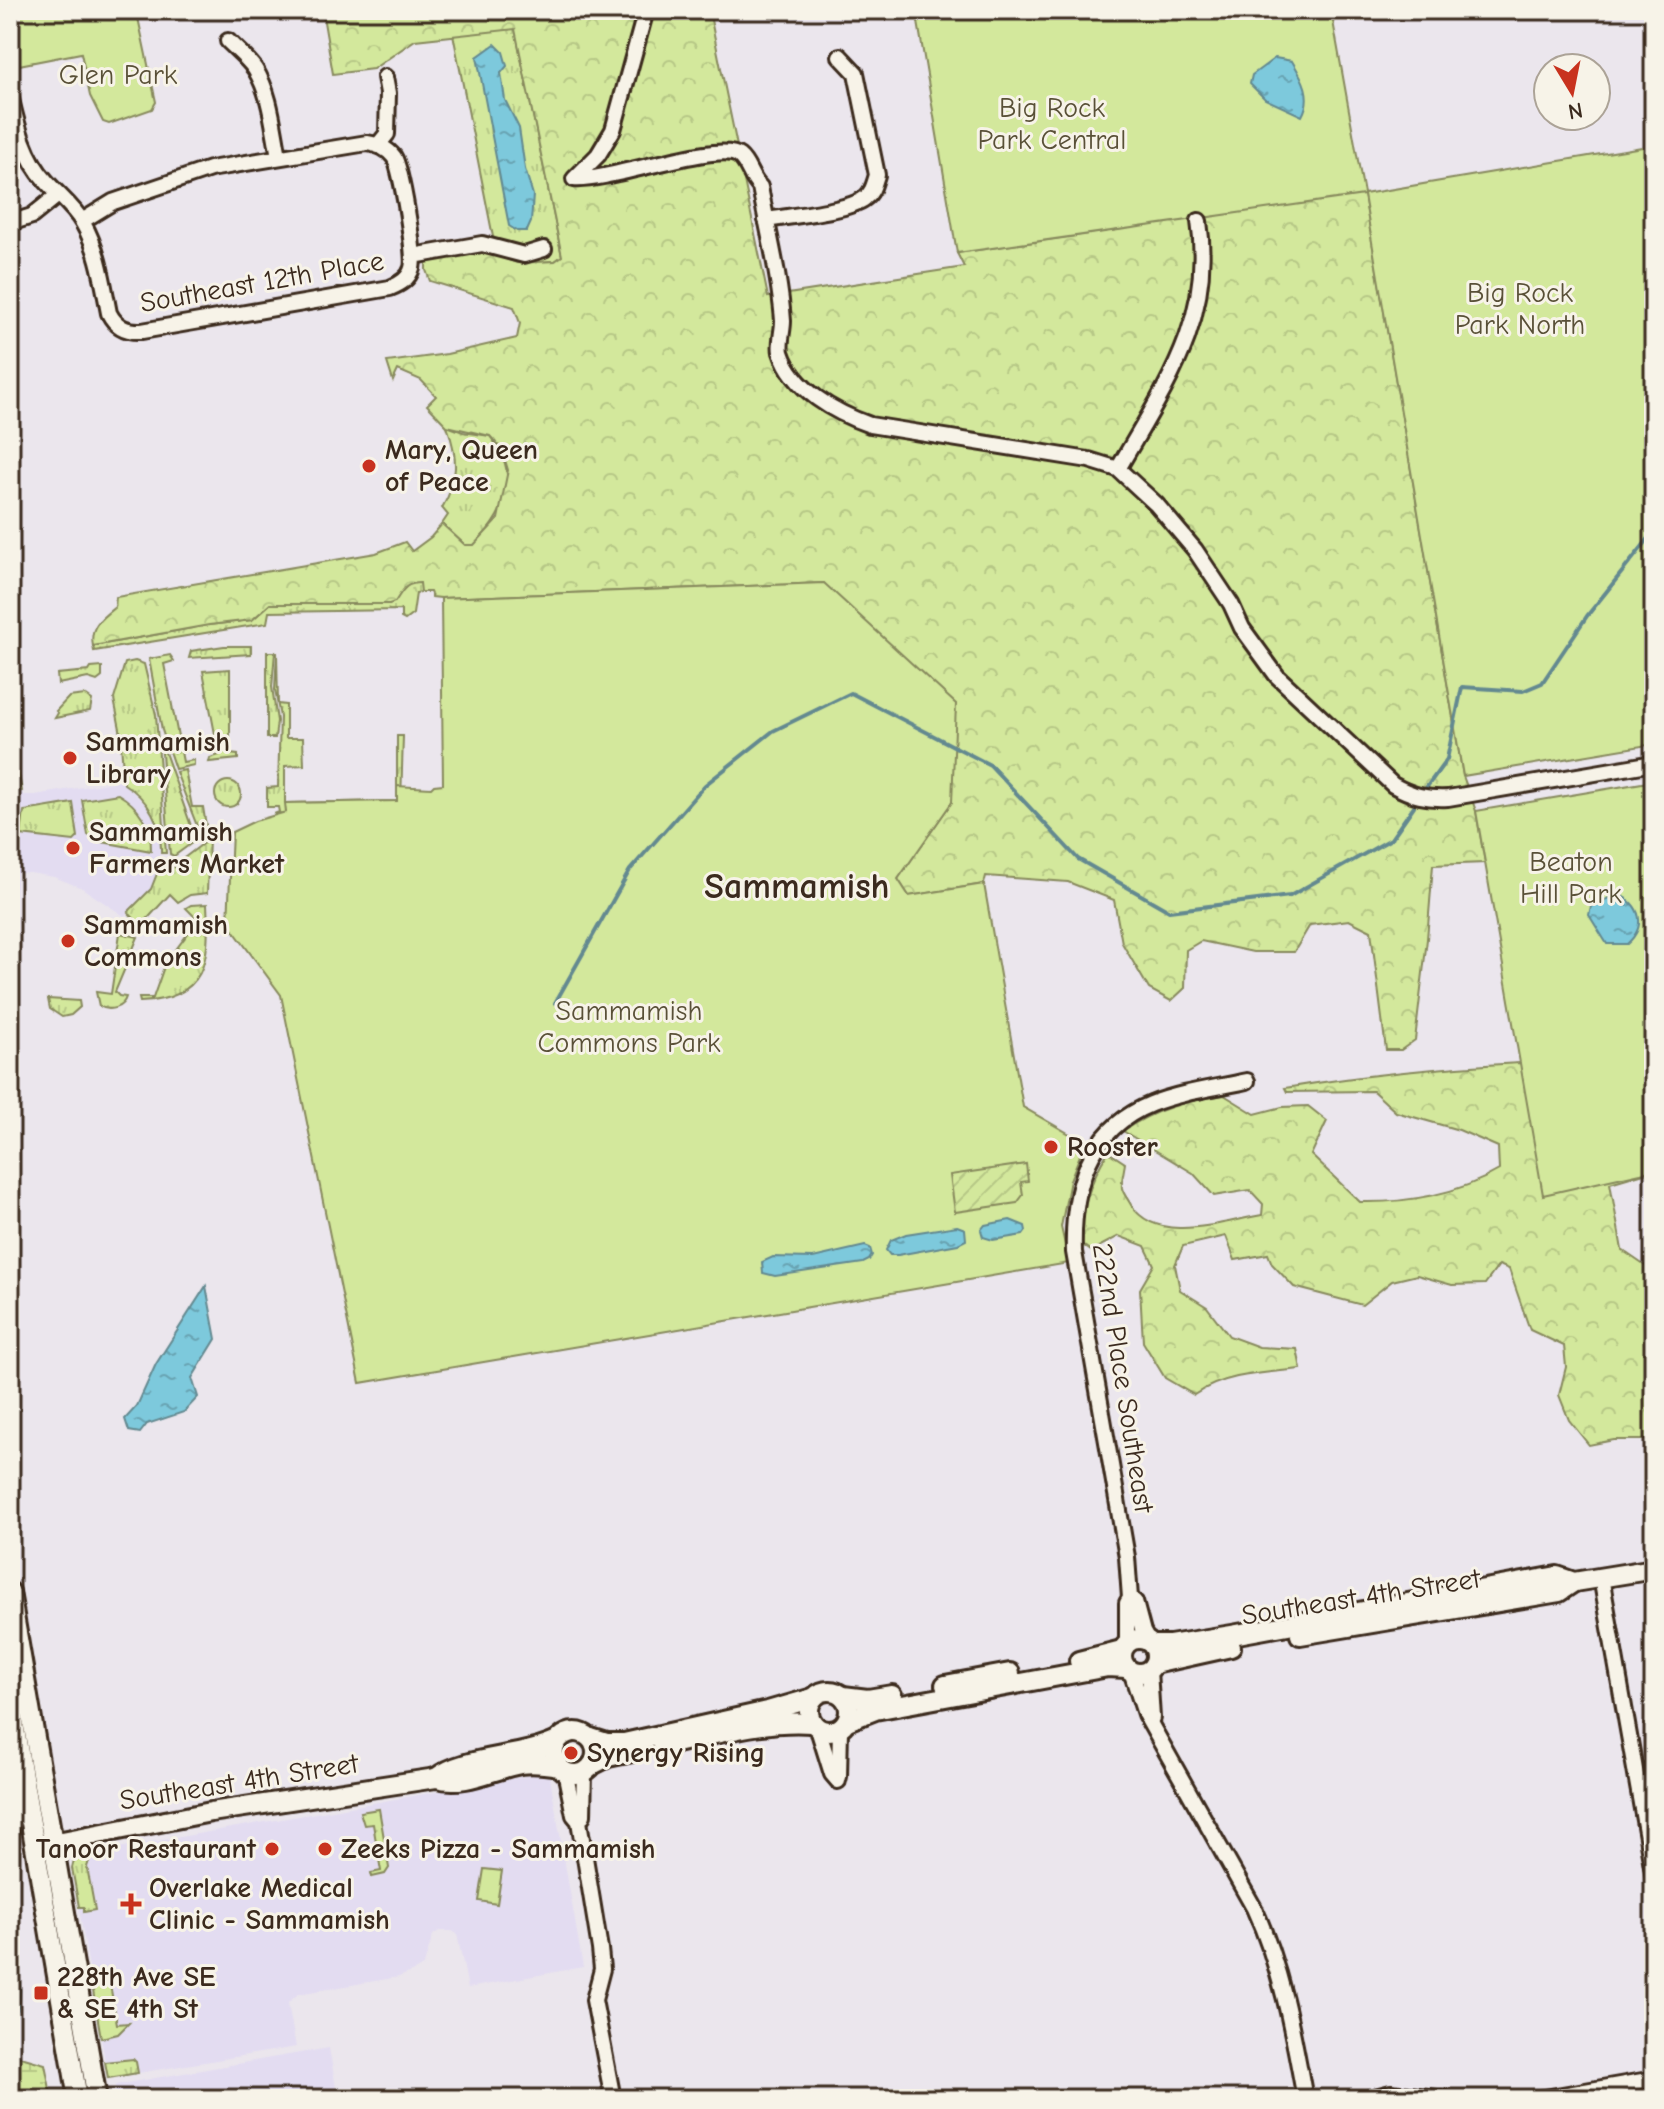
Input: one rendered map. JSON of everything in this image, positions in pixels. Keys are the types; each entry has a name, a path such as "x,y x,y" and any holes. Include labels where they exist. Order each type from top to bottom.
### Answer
{"street":[{"path":"646,10 613,130 598,155 574,179 614,176 712,152 733,153 744,162 752,180 760,187 783,322 781,351 811,395 870,425 1089,460 1118,469 1156,504 1195,550 1231,604 1242,628 1277,676 1393,785 1409,794 1423,798 1448,798 1654,763"},
{"path":"228,41 253,67 262,82 279,156"},
{"path":"766,220 855,204 871,192 877,175 863,101 856,73 840,56"},
{"path":"382,147 387,134 388,93 385,77"},
{"path":"10,95 24,144 43,178 82,221 113,202 183,176 357,143 382,147 399,168 413,256 482,244 524,255 544,249"},
{"path":"10,223 32,216 58,195"},
{"name":"Southeast 12th Place","path":"82,221 97,254 109,313 122,328 132,332 390,288 408,276 412,270 413,256"},
{"path":"1118,469 1185,349 1195,319 1204,248 1199,221"},
{"name":"222nd Place Southeast","path":"1247,1081 1151,1104 1105,1136 1081,1178 1076,1200 1074,1252 1124,1542 1130,1598 1135,1602 1143,1632 1139,1657 1152,1727 1268,1938 1289,2010 1305,2099"},
{"name":"Southeast 4th Street","path":"843,1696 874,1699 1100,1657 1139,1657 1249,1644 1559,1592 1574,1582 1654,1569"},
{"path":"1601,1577 1654,1877"},
{"path":"10,1592 97,2099"},
{"name":"Southeast 4th Street","path":"843,1724 875,1710 1108,1667 1139,1657"},
{"path":"613,2099 594,2000 602,1969 600,1949 579,1821 574,1815 562,1769 554,1753 557,1741 571,1732 578,1732 607,1743 624,1743 768,1711 830,1690 843,1696 849,1708 843,1724 838,1781 832,1774 809,1710 813,1698"},
{"path":"10,1700 78,2099"},
{"path":"562,1769 577,1774 608,1757 767,1724 790,1721 830,1731 843,1724"},
{"path":"579,1821 583,1815 588,1768 596,1750 591,1738"},
{"path":"10,1828 17,1812 17,1739"},
{"name":"Southeast 4th Street","path":"436,1778 447,1769 517,1755 557,1741"},
{"name":"Southeast 4th Street","path":"52,1843 211,1812 436,1778 450,1782 483,1776 520,1764 562,1769"},
{"path":"1539,2099 1654,2079"},
{"path":"1367,2099 1391,2093 1446,2099"}],"shaded area":[{"name":"Sammamish Farmers Market","path":"125,780 126,785 150,809 158,825 161,845 156,878 137,906 124,916 82,888 54,877 30,873 17,873 14,899 10,899 10,793 22,791 23,795","holes":["136,810 148,827 152,839 151,851 97,841 88,835","24,811 78,837 74,841 21,835"]},
{"path":"549,1772 583,1967 468,1988 457,1934 439,1931 433,1935 424,1965 416,1970 399,1977 298,1994 288,2003 296,2047 108,2078 72,1868 74,1860 84,1854"},
{"path":"329,2048 338,2099 117,2099 115,2085"}],"green space":[{"name":"Glen Park","path":"10,10 123,10 125,15 137,13 156,102 152,109 109,124 103,122 90,96 81,53 19,65"},
{"path":"322,10 709,10 768,297 964,267 957,253 1364,194 1463,776 1476,811 1485,863 1433,865 1415,1040 1401,1050 1386,1050 1371,931 1349,920 1310,925 1294,952 1253,952 1201,941 1186,950 1185,988 1171,1001 1149,989 1122,943 1114,900 1068,882 986,876 984,884 909,896 898,879 952,802 824,583 441,598 432,597 430,592 421,592 420,583 415,583 389,604 270,604 252,620 93,646 95,628 115,607 116,597 376,553 405,542 412,551 442,524 465,545 474,545 498,519 508,470 502,450 490,436 447,426 427,405 436,396 421,380 398,370 393,381 387,362 447,354 517,338 520,323 514,307 430,281 426,258 480,250 517,263 555,261 562,256 515,29 415,40 373,69 333,74"},
{"name":"Big Rock Park North","path":"916,10 1331,10 1364,194 1654,145 1654,744 1463,776 1364,195 957,253"},
{"path":"515,28 562,256 555,261 517,263 493,237 453,34"},
{"path":"447,426 490,436 500,450 505,465 506,493 502,506 495,520 474,545 465,545 442,524 448,515 442,508 452,487 455,468"},
{"path":"410,583 421,583 421,592 416,593 413,614 405,620 401,618 401,610 269,612 267,623 94,651 93,646 252,620 270,604 389,604"},
{"name":"Sammamish Commons Park","path":"824,583 956,704 952,802 898,879 909,896 984,884 1023,1107 1085,1143 1070,1180 1061,1227 1069,1263 360,1383 281,995 228,923 232,832 286,812 285,803 397,801 397,786 431,788 443,784 441,598"},
{"path":"251,646 251,654 189,658 191,651"},
{"path":"267,652 275,652 272,687 277,721 275,738 267,738"},
{"path":"277,652 278,704 286,705 286,738 303,738 304,765 285,766 285,803 397,801 397,736 403,736 401,802 274,814 279,812 278,807 267,807 267,788 278,787 280,717 275,690"},
{"path":"170,655 174,661 164,664 183,762 194,760 194,765 175,769 162,730 149,659"},
{"path":"135,661 144,664 156,715 166,853 161,853 159,832 152,813 140,797 124,784 120,729 114,699 125,663"},
{"path":"102,667 102,677 97,681 88,678 58,684 57,674"},
{"path":"230,669 230,754 238,755 238,759 209,762 210,758 219,755 203,671"},
{"path":"85,695 92,700 90,711 55,718 56,711 69,697"},
{"path":"10,728 22,791 10,793"},
{"path":"161,741 196,840 174,856 170,854"},
{"path":"185,770 192,807 203,807 207,832 201,836 176,772"},
{"path":"228,781 237,785 241,794 237,803 228,807 219,803 215,794 219,785"},
{"name":"Beaton Hill Park","path":"1654,781 1654,1170 1543,1195 1476,811"},
{"path":"118,794 143,818 151,851 97,841 88,835 82,800"},
{"path":"73,803 78,837 74,841 21,835 24,811"},
{"path":"209,839 207,893 190,895 178,902 170,894 141,926 128,912 151,889 160,866 180,868 180,861"},
{"path":"207,904 207,943 200,973 191,985 179,993 140,1002 139,998 153,998 165,964 198,920 186,908"},
{"path":"120,933 138,937 115,992 126,997 119,1006 107,1009 99,1006 96,992 111,994"},
{"path":"48,999 79,1001 80,1007 71,1015 62,1017 50,1009"},
{"path":"1520,1063 1654,1170 1610,1183 1622,1250 1654,1272 1654,1440 1614,1440 1589,1445 1569,1420 1559,1395 1566,1367 1564,1346 1530,1330 1509,1269 1499,1265 1485,1284 1452,1285 1417,1275 1392,1281 1362,1305 1294,1287 1272,1264 1268,1254 1235,1260 1226,1236 1183,1246 1175,1265 1180,1290 1207,1307 1229,1336 1259,1347 1297,1349 1301,1369 1232,1378 1194,1395 1165,1378 1143,1342 1140,1289 1154,1265 1145,1246 1119,1236 1091,1251 1080,1243 1088,1195 1108,1152 1125,1163 1122,1188 1131,1205 1143,1217 1158,1225 1192,1228 1262,1215 1263,1204 1250,1190 1214,1196 1193,1173 1123,1131 1171,1107 1224,1095 1255,1114 1282,1107 1308,1106 1327,1121 1311,1155 1360,1202 1414,1199 1467,1185 1499,1170 1498,1147 1459,1130 1396,1112 1373,1091 1287,1092 1285,1088 1402,1072"},
{"path":"1026,1164 1028,1181 1021,1182 1023,1195 1017,1203 955,1212 950,1175"},
{"path":"379,1809 389,1868 385,1874 372,1877 371,1873 381,1871 373,1824 364,1825 360,1812"},
{"path":"74,1860 89,1861 87,1867 95,1910 84,1912 84,1907 79,1907 72,1868"},
{"path":"484,1869 502,1871 497,1904 479,1901"},
{"path":"108,1973 117,2024 129,2023 118,2034 101,2038 91,1979"},
{"path":"10,2056 45,2064 52,2099 10,2099"},
{"path":"133,2059 138,2073 108,2078 105,2062"}],"water":[{"path":"495,44 503,52 507,66 501,73 505,100 519,128 525,169 533,195 531,222 527,231 517,231 509,226 477,57"},
{"path":"1275,58 1292,61 1303,81 1307,102 1302,116 1265,99 1250,84 1252,75"},
{"path":"1618,894 1632,904 1639,916 1639,923 1627,944 1607,944 1589,915 1591,906"},
{"path":"1010,1220 1025,1226 1023,1235 993,1240 983,1237 981,1230 985,1225"},
{"path":"957,1226 965,1229 966,1240 958,1244 898,1255 890,1255 886,1250 891,1240 906,1234"},
{"path":"865,1246 870,1248 872,1255 863,1263 775,1276 763,1273 762,1262 773,1257 813,1258"},
{"path":"206,1286 216,1339 192,1378 198,1397 184,1412 147,1424 140,1433 129,1431 125,1419 137,1406 156,1364"},
{"path":"10,1944 17,1964 20,1996 10,2026"}],"waterway":[{"path":"1426,788 1447,759 1462,687 1523,691 1542,683 1587,616 1654,532"},
{"path":"555,1003 630,870 705,785 773,731 851,693 990,765 1078,859 1169,911 1290,896 1391,839 1414,806"}],"place":[{"name":"Mary, Queen of Peace","path":"369,466"},
{"name":"Sammamish Library","path":"70,758"},
{"name":"Sammamish Farmers Market","path":"73,848"},
{"name":"Sammamish Commons","path":"68,941"},
{"name":"Rooster","path":"1051,1147"},
{"name":"Synergy Rising","path":"571,1753"},
{"name":"Tanoor Restaurant","path":"272,1849"},
{"name":"Zeeks Pizza - Sammamish","path":"325,1849"},
{"name":"Overlake Medical Clinic - Sammamish","path":"131,1904"},
{"name":"228th Ave SE & SE 4th St","path":"41,1993"}],"district":[{"name":"Sammamish","path":"797,886"}],"park label":[{"name":"Big Rock Park Central","path":"1052,124"}]}
